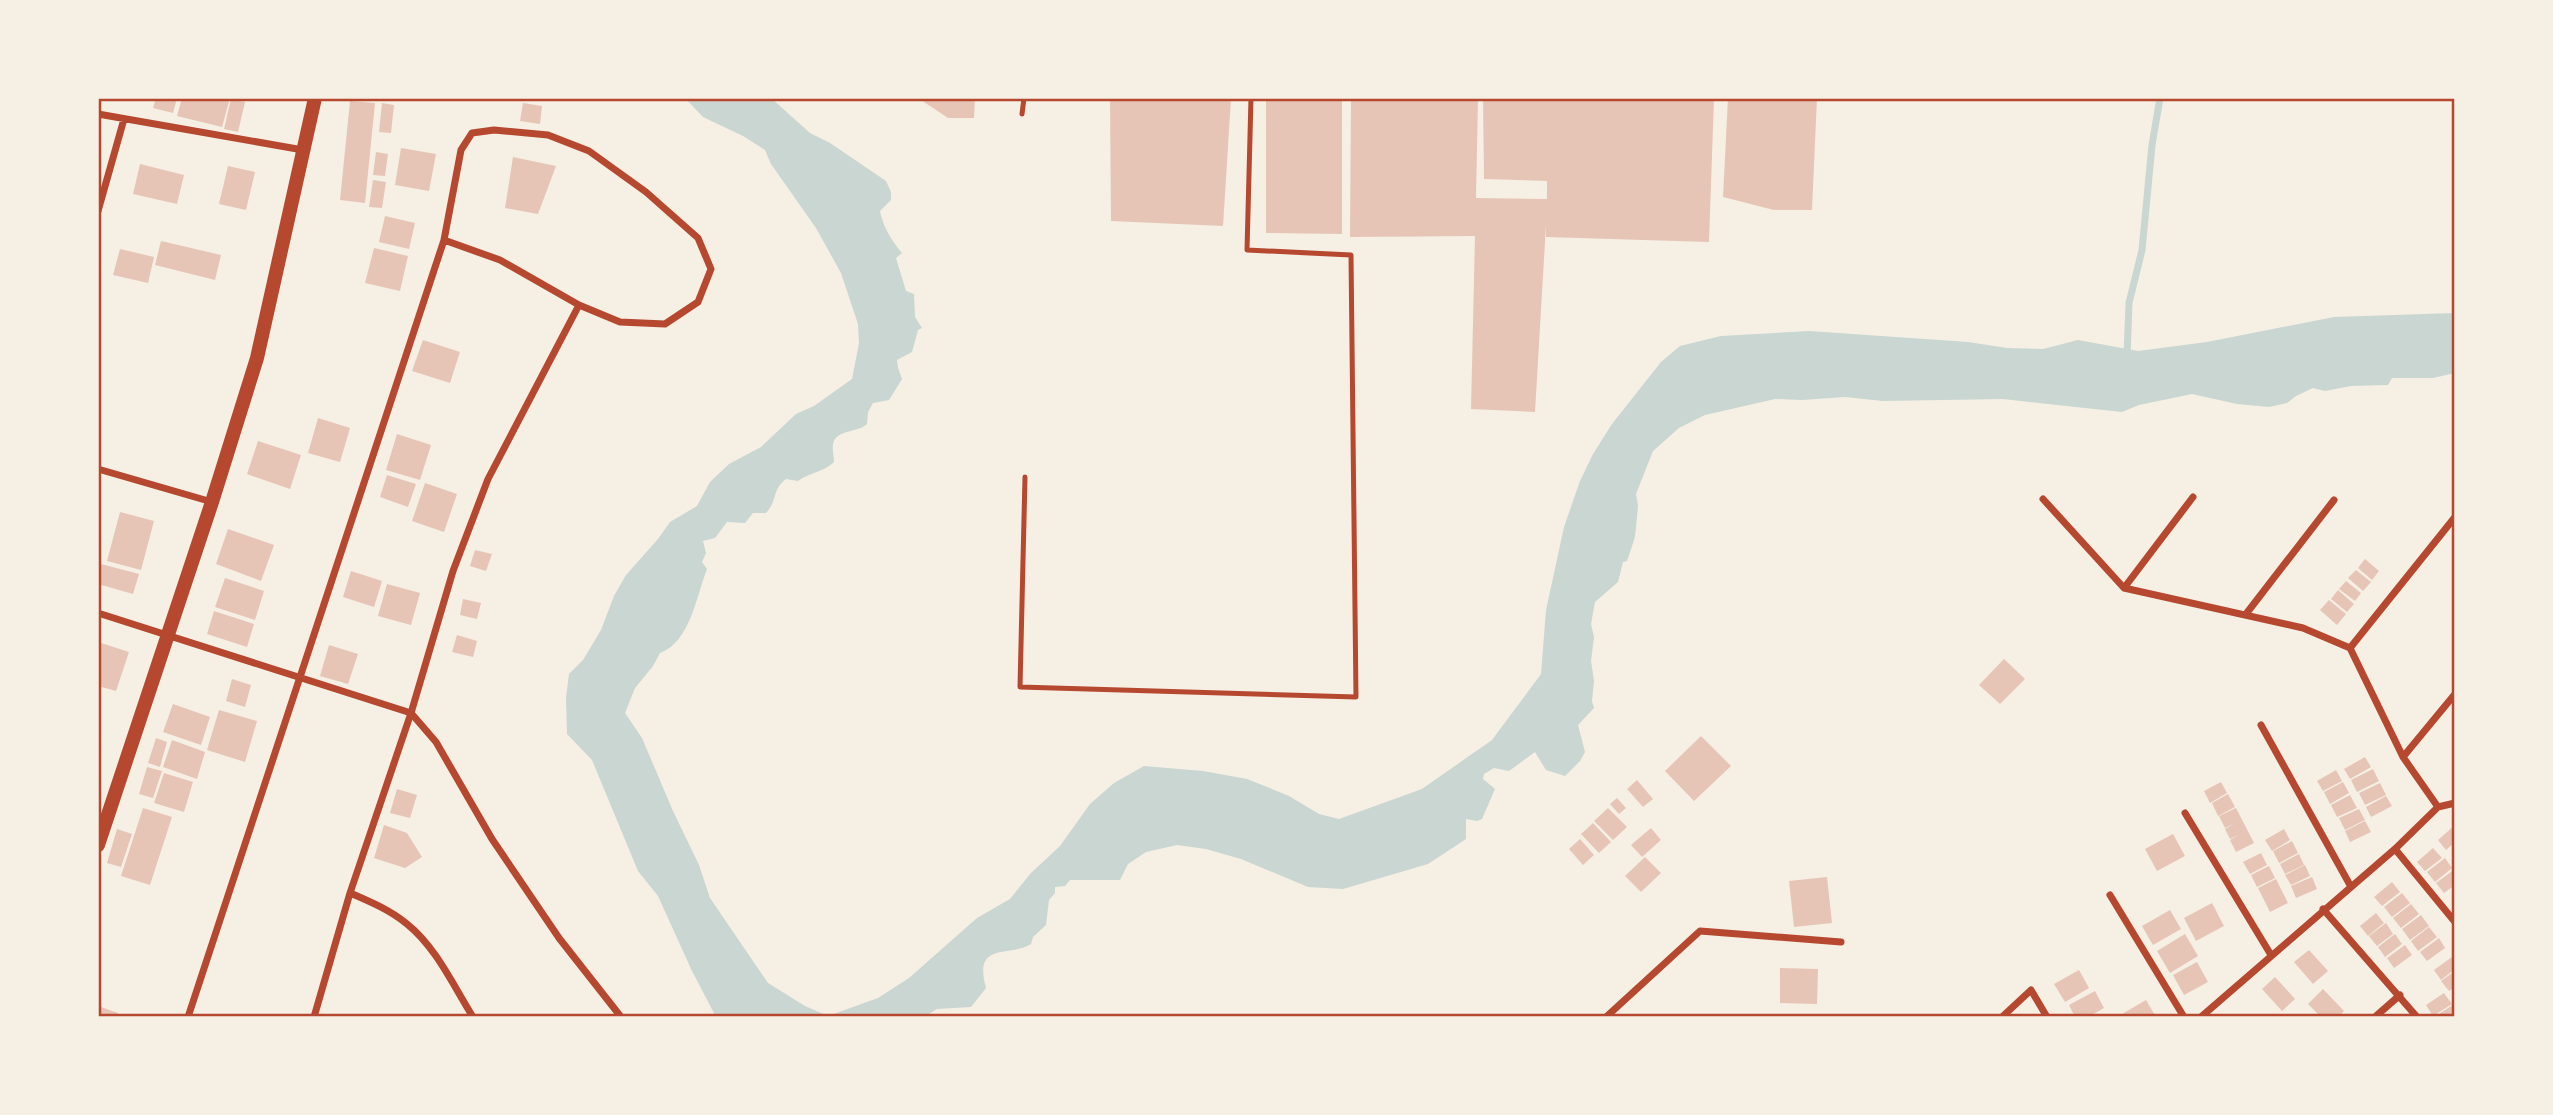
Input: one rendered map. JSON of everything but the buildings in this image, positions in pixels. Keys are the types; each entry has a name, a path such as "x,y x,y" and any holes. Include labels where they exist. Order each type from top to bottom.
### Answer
{"main road":[{"path":"98,845 257,358 315,98"}],"street":[{"path":"98,114 303,149"},
{"path":"98,211 124,119"},
{"path":"188,1017 444,240 461,150 472,133 494,130 548,135 589,150 646,192 698,238 711,269 698,302 665,324 620,322 579,305 500,260 444,240"},
{"path":"314,1017 350,893 411,713 453,571 488,479 579,305"},
{"path":"98,469 212,502"},
{"path":"2124,588 2193,497"},
{"path":"2043,499 2124,588 2303,628 2350,648 2403,757 2438,807"},
{"path":"2246,614 2334,500"},
{"path":"2350,648 2455,517"},
{"path":"98,613 411,713 436,742 492,839 559,938 621,1017"},
{"path":"2403,757 2455,694"},
{"path":"2261,725 2350,885"},
{"path":"2201,1017 2350,885 2395,849 2438,807 2455,803"},
{"path":"2185,813 2271,955"},
{"path":"2395,849 2455,922"},
{"path":"350,893 382,906 410,926 432,951 473,1017"},
{"path":"2110,895 2183,1017"},
{"path":"2323,909 2417,1017"},
{"path":"1606,1017 1700,931 1841,942"},
{"path":"2002,1017 2031,990 2047,1017"},
{"path":"2375,1017 2400,995"}],"lane":[{"path":"1022,114 1024,98"},
{"path":"1025,477 1020,687 1356,697 1351,255 1247,250 1251,98"}],"shaded area":[{"path":"685,98 771,98 810,133 830,143 886,181 891,200 880,211 881,217 888,234 902,253 896,258 906,291 914,294 915,317 922,328 918,330 912,352 897,360 902,379 889,400 873,403 868,412 867,424 835,439 834,462 798,481 786,479 778,487 766,513 753,513 745,523 727,522 715,538 703,541 706,553 702,562 707,569 691,617 678,639 660,653 635,688 625,713 642,738 699,865 710,898 768,983 805,1006 828,1016 878,998 909,978 977,918 1010,899 1031,873 1060,846 1090,804 1114,783 1144,766 1203,771 1247,779 1289,796 1319,814 1339,819 1422,789 1492,740 1541,674 1546,610 1564,527 1580,481 1612,424 1661,362 1680,346 1721,336 1809,331 1968,342 2007,348 2043,349 2078,340 2138,351 2207,342 2334,317 2455,313 2455,373 2433,378 2392,378 2388,385 2351,386 2325,391 2313,388 2287,403 2269,407 2237,404 2192,394 2139,405 2122,412 2003,399 1883,401 1845,397 1775,399 1705,415 1679,428 1653,451 1636,494 1638,506 1635,537 1627,561 1623,562 1618,582 1595,602 1591,624 1594,637 1591,661 1594,708 1578,725 1585,752 1580,761 1565,776 1546,770 1535,752 1509,771 1494,768 1484,774 1483,779 1495,789 1482,819 1466,819 1466,839 1428,864 1343,889 1308,887 1241,859 1206,849 1177,845 1146,852 1128,864 1120,880 1070,880 1065,886 1055,887 1055,893 1049,900 1046,925 1033,937 1031,944 988,957 983,973 986,988 971,1007 937,1009 924,1017 716,1017 658,896 638,871 592,760 567,734 566,698 569,674 583,660 601,630 614,596 626,575 670,522 697,506 710,482 729,464 761,447 796,414 814,406 852,379 859,343 858,324 841,273 816,228 771,164 765,150 703,117"}],"waterway":[{"path":"2127,357 2129,303 2142,250 2152,145 2160,98"}]}
